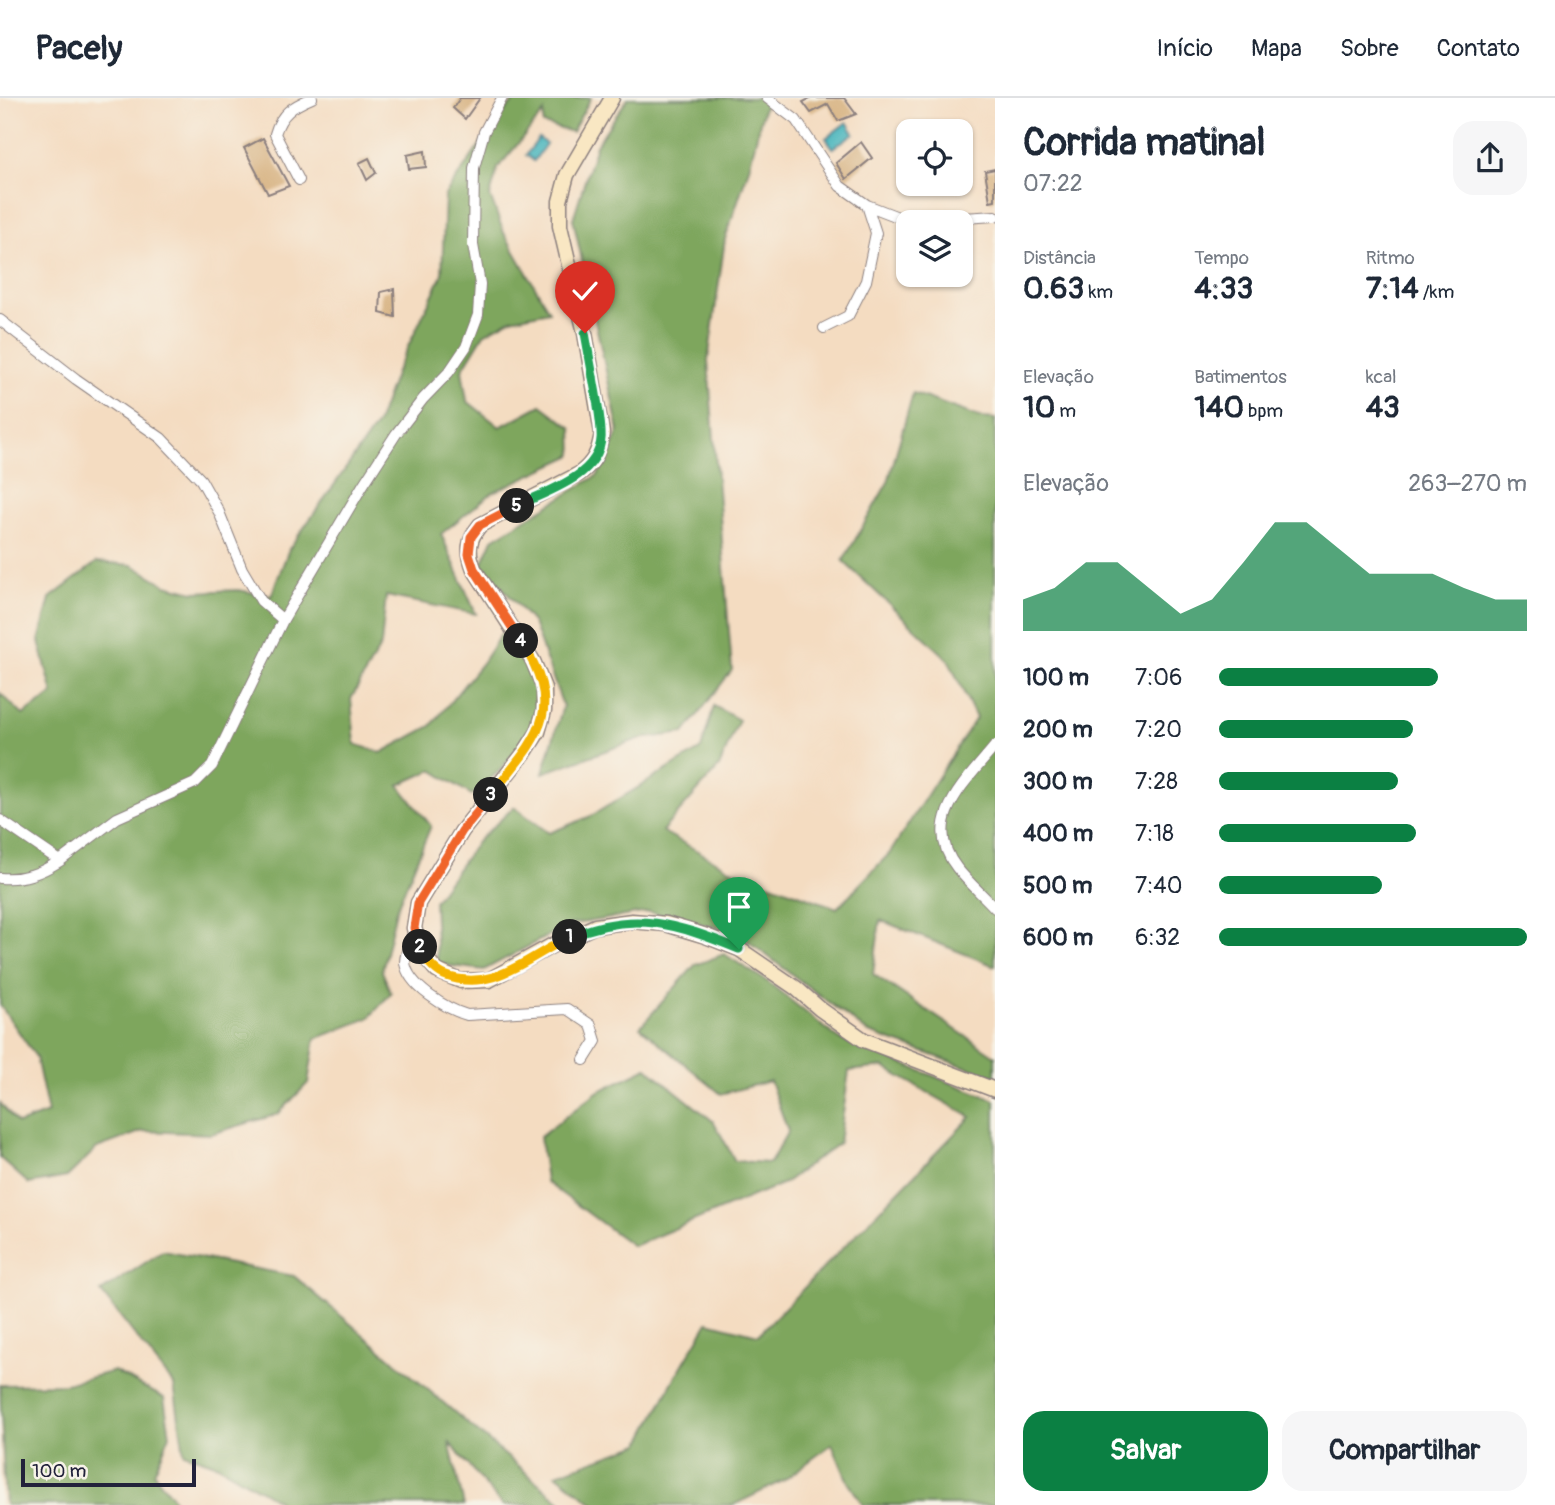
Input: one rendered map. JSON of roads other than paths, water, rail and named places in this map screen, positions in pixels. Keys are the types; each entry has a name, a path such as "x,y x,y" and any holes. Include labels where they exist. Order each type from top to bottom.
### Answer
{"main road":[{"path":"612,98 567,175 560,201 560,226 585,333 602,433 600,449 591,465 579,474 480,525 471,537 469,554 474,569 533,661 544,688 544,711 538,732 525,752 462,831 418,903 414,928 421,952 437,971 461,981 489,980 594,926 632,921 666,924 739,949 864,1040 995,1090"}],"street":[{"path":"299,180 275,134 279,120 292,107 312,98"},
{"path":"0,878 15,879 43,872 117,818 195,783 212,766 284,620 396,433 449,372 466,347 478,316 480,284 473,245 474,168 485,132 502,98"},
{"path":"766,98 796,120 840,186 867,205 898,217 933,220 995,216"},
{"path":"824,328 848,316 866,281 876,233 867,205"},
{"path":"0,320 76,379 161,438 201,480 219,512 242,569 261,601 284,620"},
{"path":"995,746 952,799 943,821 943,843 956,867 995,908"},
{"path":"0,820 60,861"},
{"path":"414,928 405,962 410,975 425,992 451,1010 467,1015 567,1009 590,1026 596,1041 584,1060"}],"water":[{"path":"847,122 854,133 833,148 826,138"},
{"path":"539,138 546,144 534,161 526,155"}]}
